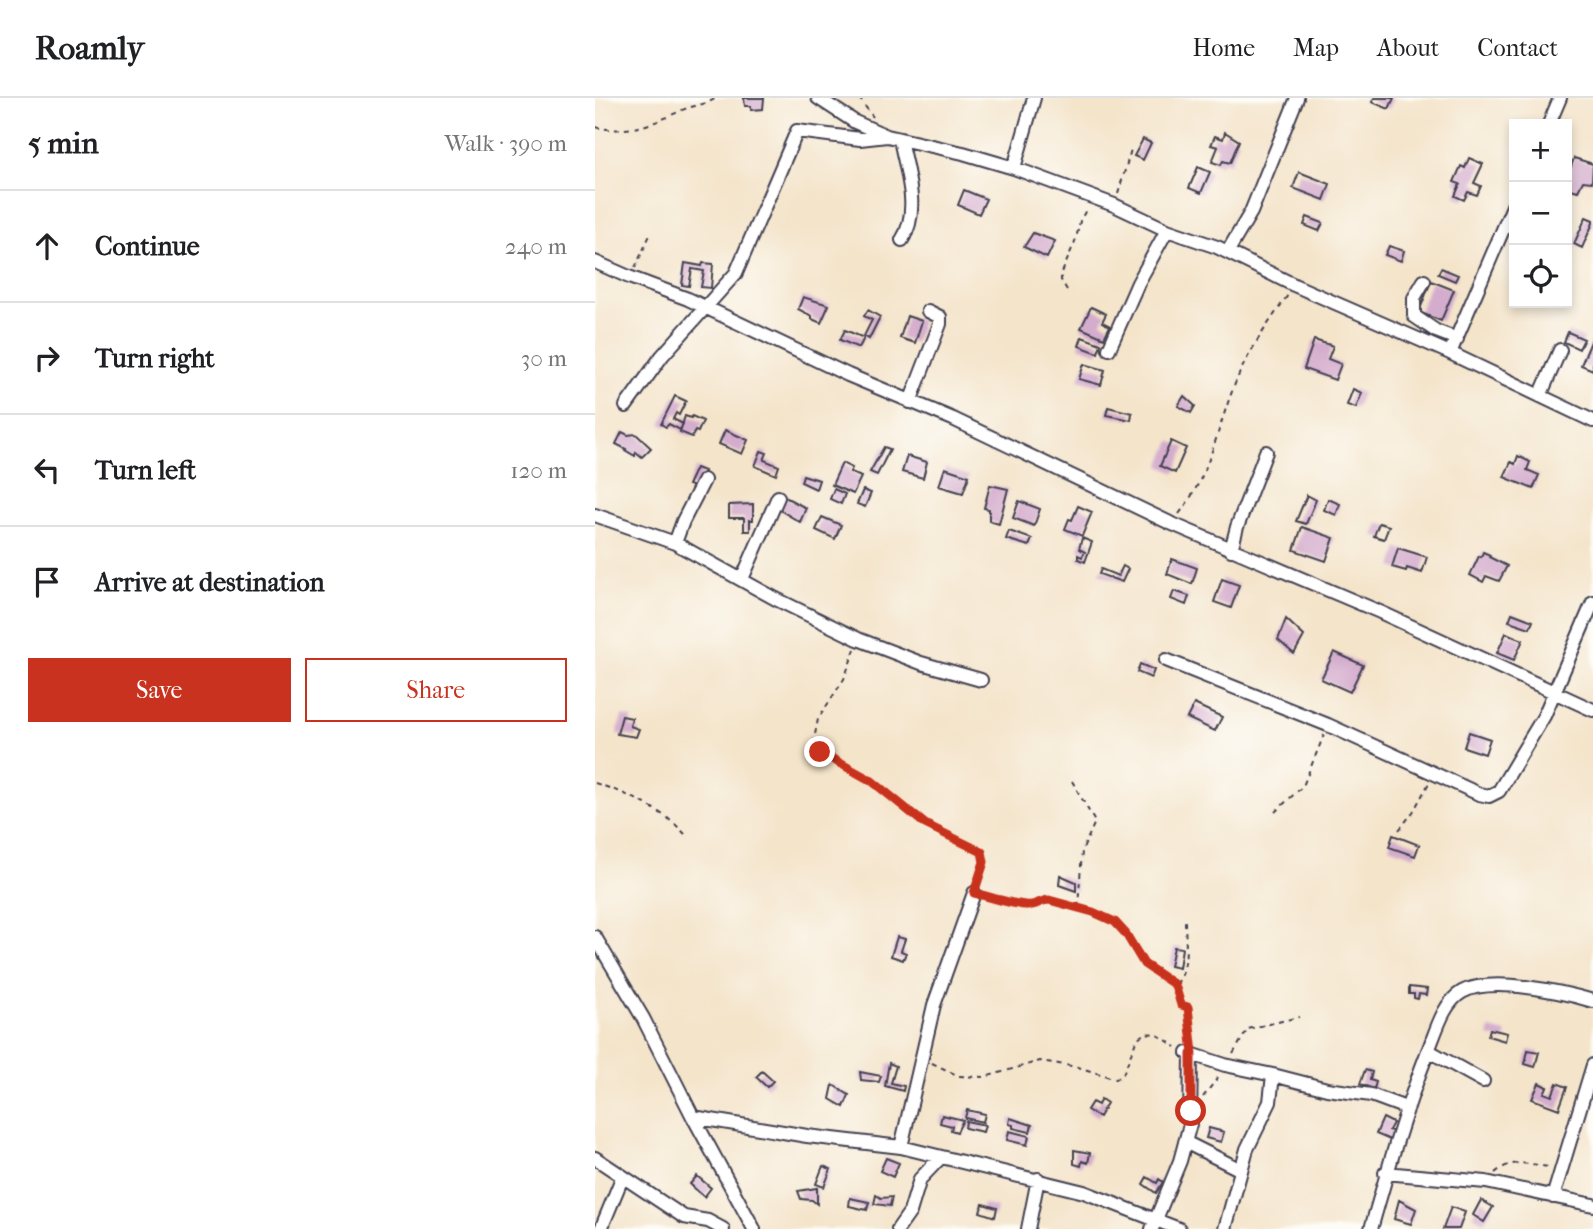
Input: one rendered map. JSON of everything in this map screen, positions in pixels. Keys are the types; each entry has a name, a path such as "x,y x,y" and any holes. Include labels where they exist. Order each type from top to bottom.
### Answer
{"street":[{"path":"818,98 855,122 887,135 1014,168 1114,205 1167,230 1228,251 1294,285 1450,353 1593,421"},
{"path":"1014,168 1034,98"},
{"path":"1228,251 1251,212 1297,98"},
{"path":"1551,119 1560,98"},
{"path":"626,406 661,356 736,273 797,131 860,139 887,135"},
{"path":"887,135 912,211 910,225 902,240"},
{"path":"1450,353 1509,215"},
{"path":"1109,349 1138,283 1167,230"},
{"path":"595,262 705,307 910,402 953,419 1170,523 1380,612 1593,709"},
{"path":"1424,281 1414,298 1413,314 1436,331 1457,339"},
{"path":"910,402 940,324 940,317 928,311"},
{"path":"1539,396 1560,350"},
{"path":"1231,550 1266,452"},
{"path":"675,543 703,480"},
{"path":"742,579 778,497"},
{"path":"595,515 675,543 776,599 859,639 921,663 981,680"},
{"path":"1166,660 1328,725 1479,794 1489,796 1499,792 1544,716 1593,602"},
{"path":"901,1147 934,1005 974,893"},
{"path":"595,937 643,1018 754,1229"},
{"path":"1371,1229 1385,1172 1406,1108 1449,1005 1462,992 1500,986 1527,987 1593,1001"},
{"path":"1429,1051 1483,1081"},
{"path":"1154,1224 1185,1142 1191,1111 1190,1054 1327,1089 1371,1095 1406,1108"},
{"path":"1553,1197 1593,1065"},
{"path":"1225,1229 1247,1149 1270,1102 1273,1075"},
{"path":"693,1116 807,1136 901,1147 1084,1192 1154,1224 1179,1229"},
{"path":"1185,1142 1241,1170"},
{"path":"595,1158 684,1217 723,1229"},
{"path":"898,1229 910,1212 920,1179 940,1158"},
{"path":"1385,1172 1486,1182 1593,1205"},
{"path":"601,1229 622,1178"},
{"path":"1028,1229 1038,1179"}],"path":[{"path":"595,127 635,128 652,125 681,111 706,105 716,98"},
{"path":"859,98 887,135"},
{"path":"1114,205 1132,146"},
{"path":"1067,290 1061,280 1061,272 1076,239 1080,221 1092,198"},
{"path":"629,278 650,235"},
{"path":"1170,523 1194,491 1206,467 1242,368 1294,285"},
{"path":"859,639 844,679 818,719 813,745 832,760 872,781 925,824 982,852 984,862 974,893 1021,905 1035,905 1042,900 1049,900 1115,922 1126,934 1144,964 1175,985 1181,1005 1188,1007 1190,1054"},
{"path":"1275,812 1298,792 1308,777 1328,725"},
{"path":"1399,830 1413,812 1434,773"},
{"path":"1072,781 1095,822 1095,828 1083,845 1078,908"},
{"path":"595,783 633,797 678,826 685,834"},
{"path":"1175,985 1180,980 1184,960 1185,920"},
{"path":"1191,1111 1218,1079 1248,1029 1299,1017"},
{"path":"921,1061 935,1063 953,1074 968,1077 995,1075 1040,1061 1077,1066 1113,1079 1121,1077 1137,1039 1145,1033 1154,1034 1190,1054"},
{"path":"1486,1182 1501,1168 1513,1163 1560,1169"}],"building":[{"path":"744,98 764,98 763,109 751,110 751,106 745,106"},
{"path":"1374,98 1394,98 1389,109 1372,102"},
{"path":"1225,132 1239,141 1230,163 1223,161 1221,165 1212,162 1218,147 1211,145 1215,136 1223,139"},
{"path":"1143,139 1151,143 1143,160 1134,156"},
{"path":"1469,158 1483,164 1474,183 1481,186 1477,195 1468,192 1464,200 1455,196 1460,184 1454,182 1461,166 1465,168"},
{"path":"1574,158 1593,164 1592,182 1583,181 1578,191 1572,189"},
{"path":"1198,167 1210,172 1201,193 1189,188"},
{"path":"1299,172 1330,184 1324,200 1293,188"},
{"path":"964,190 986,199 979,214 958,205"},
{"path":"1307,217 1323,223 1319,231 1304,225"},
{"path":"1586,217 1593,220 1593,223 1582,248 1574,244"},
{"path":"1033,233 1055,241 1047,258 1024,247"},
{"path":"1389,246 1404,251 1401,261 1385,255"},
{"path":"685,263 702,266 703,263 713,264 711,288 701,287 704,271 692,269 689,286 682,285"},
{"path":"1441,268 1458,275 1455,281 1438,274"},
{"path":"1431,281 1454,290 1441,321 1419,312"},
{"path":"803,297 829,305 821,323 798,309"},
{"path":"1091,307 1106,314 1102,322 1110,326 1104,338 1081,328"},
{"path":"868,310 880,317 869,339 864,336 872,320 864,316"},
{"path":"907,316 922,321 915,343 900,338"},
{"path":"845,330 864,338 859,348 840,340"},
{"path":"1568,332 1584,339 1579,349 1564,342"},
{"path":"1082,337 1101,344 1098,353 1079,346"},
{"path":"1593,337 1593,370 1581,365"},
{"path":"1314,340 1333,346 1328,359 1341,364 1335,380 1304,369"},
{"path":"1084,364 1105,370 1101,385 1079,379"},
{"path":"1353,389 1362,393 1356,408 1347,405"},
{"path":"675,396 686,401 679,415 676,413 673,419 683,424 680,430 669,424 666,427 661,424"},
{"path":"1184,396 1195,406 1191,413 1178,406"},
{"path":"1108,407 1132,413 1131,420 1106,415"},
{"path":"685,416 703,421 698,432 695,431 692,437 680,432"},
{"path":"725,430 748,440 742,454 719,444"},
{"path":"622,432 628,435 636,434 651,448 642,457 636,452 635,456 616,444"},
{"path":"1171,441 1186,448 1175,473 1160,466"},
{"path":"884,447 890,449 877,475 870,472"},
{"path":"761,451 767,453 764,460 779,466 776,475 755,466"},
{"path":"907,456 927,462 923,478 902,472"},
{"path":"1518,456 1530,462 1527,470 1539,475 1533,489 1504,477 1511,462 1515,464"},
{"path":"842,463 852,468 850,472 861,477 853,494 832,485"},
{"path":"696,468 704,471 696,488 688,485"},
{"path":"945,468 969,476 963,493 939,486"},
{"path":"803,475 819,480 816,489 801,482"},
{"path":"990,485 1008,489 999,524 989,521 989,509 984,508"},
{"path":"834,489 845,494 841,504 830,499"},
{"path":"863,490 871,493 865,507 857,504"},
{"path":"1307,495 1316,500 1306,524 1296,521"},
{"path":"785,497 806,508 800,522 778,509"},
{"path":"1328,499 1340,504 1336,515 1324,510"},
{"path":"1019,501 1040,509 1034,526 1013,518"},
{"path":"753,504 750,531 744,531 744,518 729,518 729,505"},
{"path":"1078,506 1092,512 1082,536 1065,529"},
{"path":"822,517 841,525 835,539 816,530"},
{"path":"1379,523 1389,526 1384,539 1374,536"},
{"path":"1302,527 1334,538 1326,561 1294,550"},
{"path":"1009,531 1032,539 1029,546 1006,539"},
{"path":"1082,538 1092,542 1085,562 1078,559 1078,555 1082,557 1085,552 1079,549"},
{"path":"1398,548 1427,557 1422,573 1392,567"},
{"path":"1483,552 1507,566 1499,581 1486,576 1483,582 1470,575"},
{"path":"1172,559 1197,568 1192,584 1167,574"},
{"path":"1123,566 1128,569 1122,582 1099,574 1101,569 1118,576"},
{"path":"1222,579 1239,585 1231,608 1214,602"},
{"path":"1174,591 1189,596 1186,605 1171,599"},
{"path":"1512,613 1533,621 1530,628 1509,621"},
{"path":"1286,619 1304,636 1294,654 1278,640"},
{"path":"1506,633 1523,640 1514,660 1497,653"},
{"path":"1334,652 1363,665 1350,692 1321,679"},
{"path":"1140,664 1154,670 1151,678 1137,672"},
{"path":"1194,704 1222,717 1215,731 1187,718"},
{"path":"622,716 632,718 630,726 639,729 636,737 617,734"},
{"path":"1469,732 1490,739 1485,754 1464,747"},
{"path":"1393,835 1419,845 1415,856 1389,847"},
{"path":"1060,875 1076,882 1076,891 1059,885"},
{"path":"897,937 905,939 901,951 906,953 903,960 891,956"},
{"path":"1174,947 1182,948 1179,968 1170,966"},
{"path":"1409,987 1427,989 1426,995 1419,994 1418,999 1414,998 1414,994 1409,994"},
{"path":"1490,1029 1507,1033 1505,1041 1488,1036"},
{"path":"1528,1050 1539,1052 1535,1067 1525,1064"},
{"path":"889,1063 896,1066 891,1083 904,1086 903,1091 885,1086"},
{"path":"1365,1070 1372,1072 1370,1080 1376,1082 1374,1089 1360,1084"},
{"path":"762,1071 773,1081 767,1087 756,1077"},
{"path":"860,1072 881,1076 879,1082 861,1080"},
{"path":"1539,1083 1547,1087 1544,1093 1552,1096 1557,1083 1567,1087 1559,1109 1532,1099"},
{"path":"833,1085 849,1095 844,1107 830,1099"},
{"path":"1101,1099 1107,1103 1099,1117 1087,1110 1092,1102 1098,1105"},
{"path":"967,1110 985,1114 983,1122 965,1118"},
{"path":"942,1115 963,1120 957,1132 951,1130 952,1126 940,1123"},
{"path":"1010,1118 1032,1125 1030,1132 1013,1128 1013,1125 1009,1124"},
{"path":"1383,1118 1393,1123 1389,1130 1393,1132 1390,1140 1376,1134"},
{"path":"966,1121 985,1125 983,1132 965,1128"},
{"path":"1209,1128 1224,1132 1221,1142 1206,1138"},
{"path":"1009,1131 1029,1136 1027,1145 1007,1140"},
{"path":"1074,1150 1090,1153 1088,1163 1082,1161 1081,1166 1074,1164"},
{"path":"886,1158 899,1163 893,1177 880,1171"},
{"path":"823,1166 831,1169 824,1187 816,1184"},
{"path":"697,1176 711,1188 704,1197 690,1184"},
{"path":"1147,1177 1157,1183 1159,1179 1163,1182 1156,1193 1143,1184"},
{"path":"817,1188 817,1204 812,1200 801,1199 798,1191"},
{"path":"876,1195 881,1198 892,1197 890,1206 874,1204"},
{"path":"850,1198 869,1202 867,1210 849,1206"},
{"path":"1399,1200 1416,1209 1411,1224 1394,1219"},
{"path":"1481,1200 1493,1207 1484,1222 1473,1215"},
{"path":"983,1204 997,1208 995,1217 980,1212"},
{"path":"1451,1207 1465,1212 1459,1229 1443,1229"}],"route":[{"path":"820,752 872,781 925,824 982,852 984,862 974,893 1021,905 1035,905 1042,900 1049,900 1093,912 1115,922 1126,934 1144,964 1175,985 1181,1005 1188,1007 1193,1054 1191,1111"}]}
